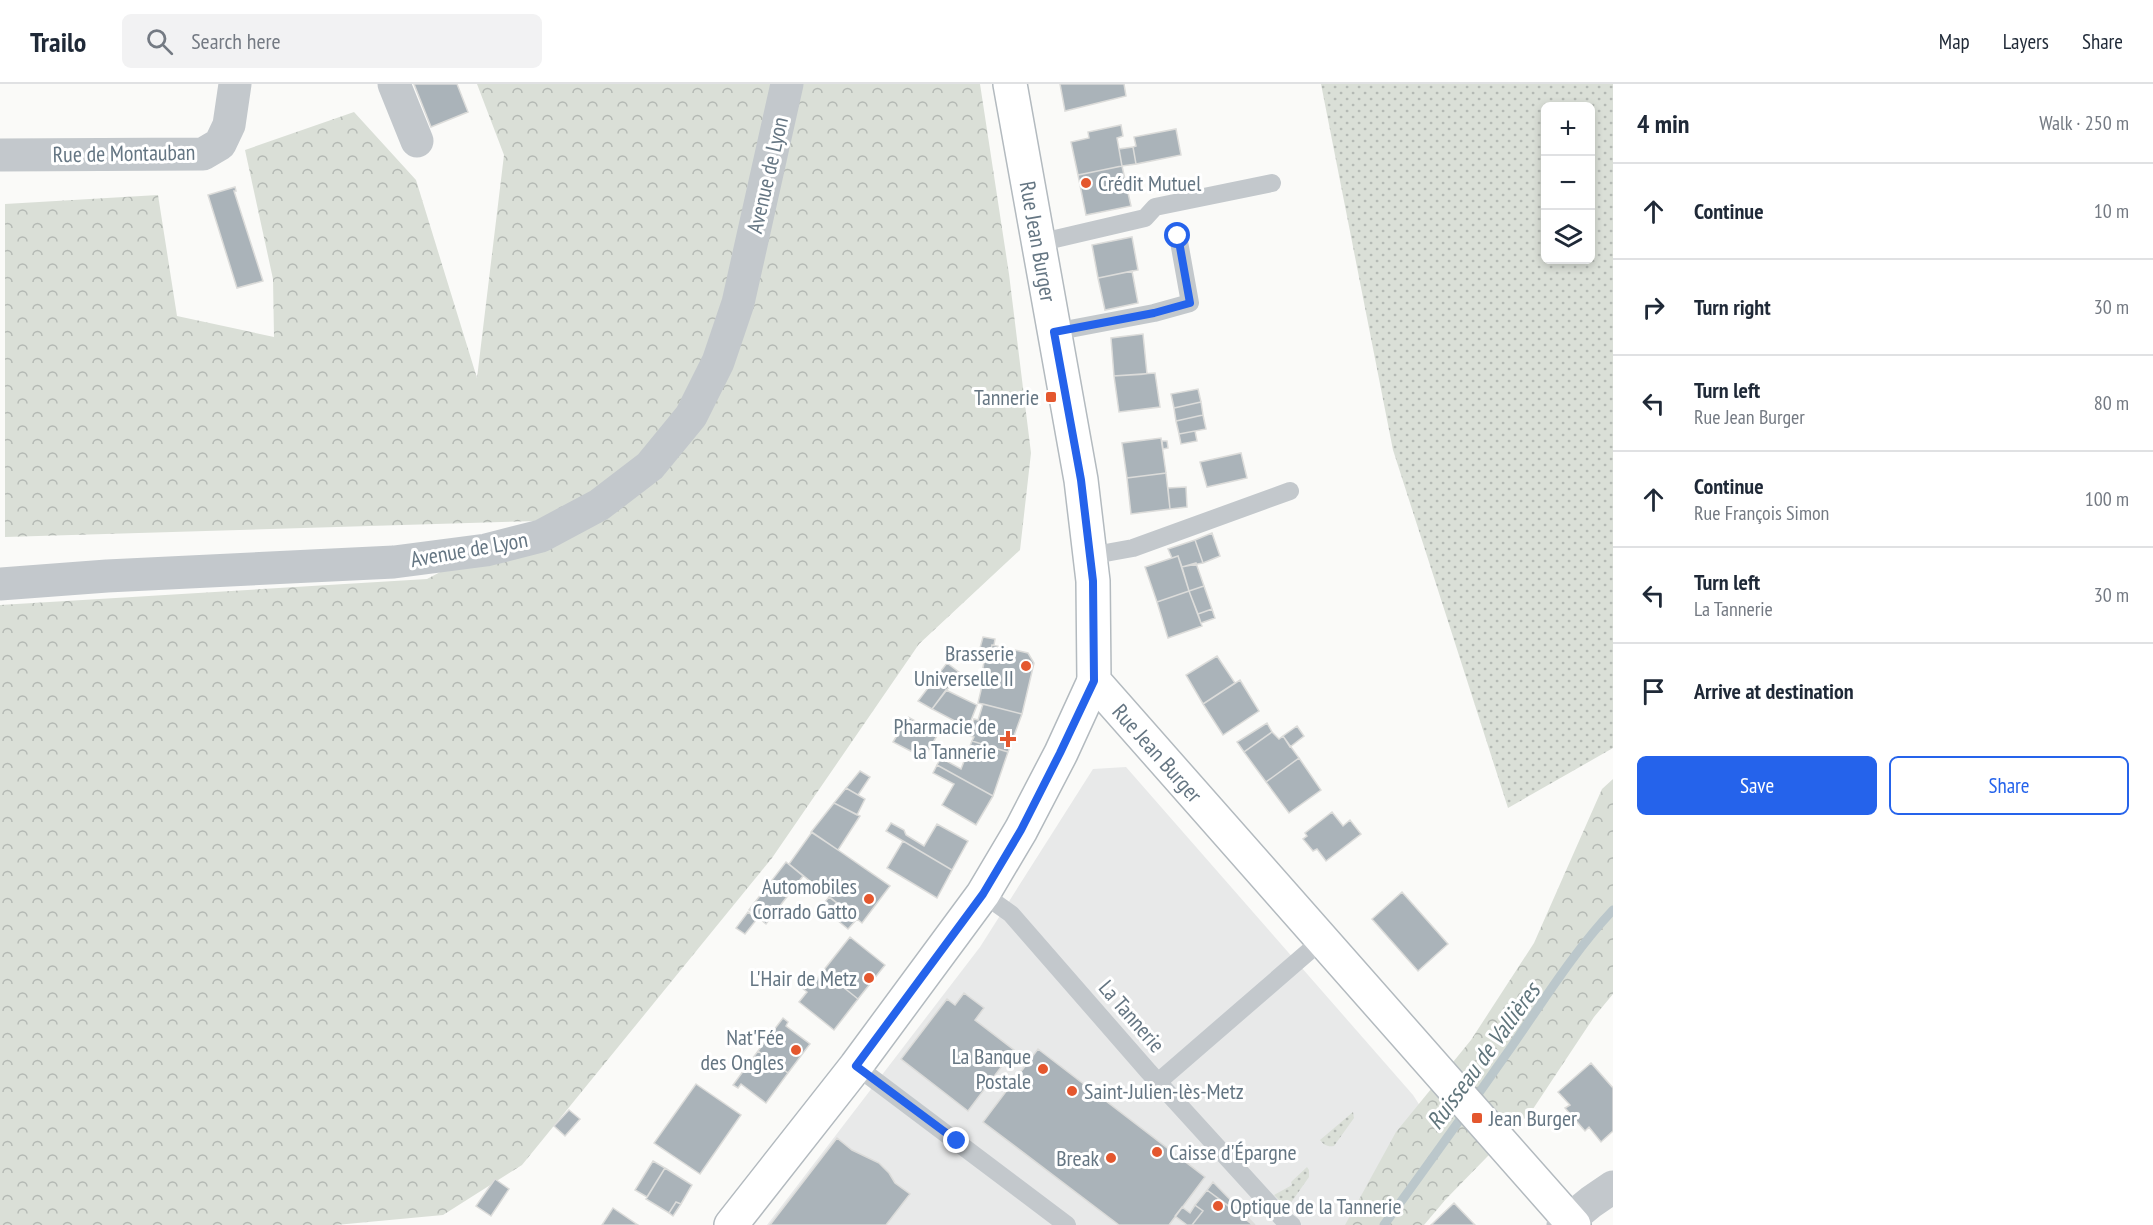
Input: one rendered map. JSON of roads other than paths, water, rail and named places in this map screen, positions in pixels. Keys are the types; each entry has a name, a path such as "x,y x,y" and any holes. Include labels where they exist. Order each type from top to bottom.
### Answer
{"main road":[{"name":"Rue Jean Burger","path":"1010,84 1081,480 1093,581 1094,681 1514,1157 1569,1223"},
{"path":"731,1225 856,1066 983,894 1021,830 1094,681"}],"street":[{"name":"Rue de Montauban","path":"0,155 203,154 220,144 229,125 235,84"},
{"path":"394,84 417,141"},
{"name":"Avenue de Lyon","path":"0,584 107,576 394,562 486,550 541,536 599,505 650,466 691,416 718,362 738,303 787,84"},
{"path":"1569,1223 1613,1187"}],"lane":[{"path":"1038,243 1145,218 1155,207 1272,183"},
{"path":"1054,332 1154,313 1190,303 1178,236"},
{"path":"1089,556 1132,548 1290,491"},
{"name":"La Tannerie","path":"983,894 1011,914 1158,1082 1282,1218 1292,1225"},
{"path":"1158,1082 1322,940"},
{"path":"856,1066 1067,1225"}],"waterway":[{"name":"Ruisseau de Vallières","path":"1384,1225 1573,958 1613,910"}],"place":[{"name":"Crédit Mutuel","path":"1086,183"},
{"name":"Tannerie","path":"1051,397"},
{"name":"Brasserie Universelle II","path":"1026,666"},
{"name":"Pharmacie de la Tannerie","path":"1008,739"},
{"name":"Automobiles Corrado Gatto","path":"869,899"},
{"name":"L'Hair de Metz","path":"869,978"},
{"name":"Nat'Fée des Ongles","path":"796,1050"},
{"name":"La Banque Postale","path":"1043,1069"},
{"name":"Saint-Julien-lès-Metz","path":"1072,1091"},
{"name":"Jean Burger","path":"1477,1118"},
{"name":"Caisse d'Épargne","path":"1157,1152"},
{"name":"Break","path":"1111,1158"},
{"name":"Optique de la Tannerie","path":"1218,1206"}]}
